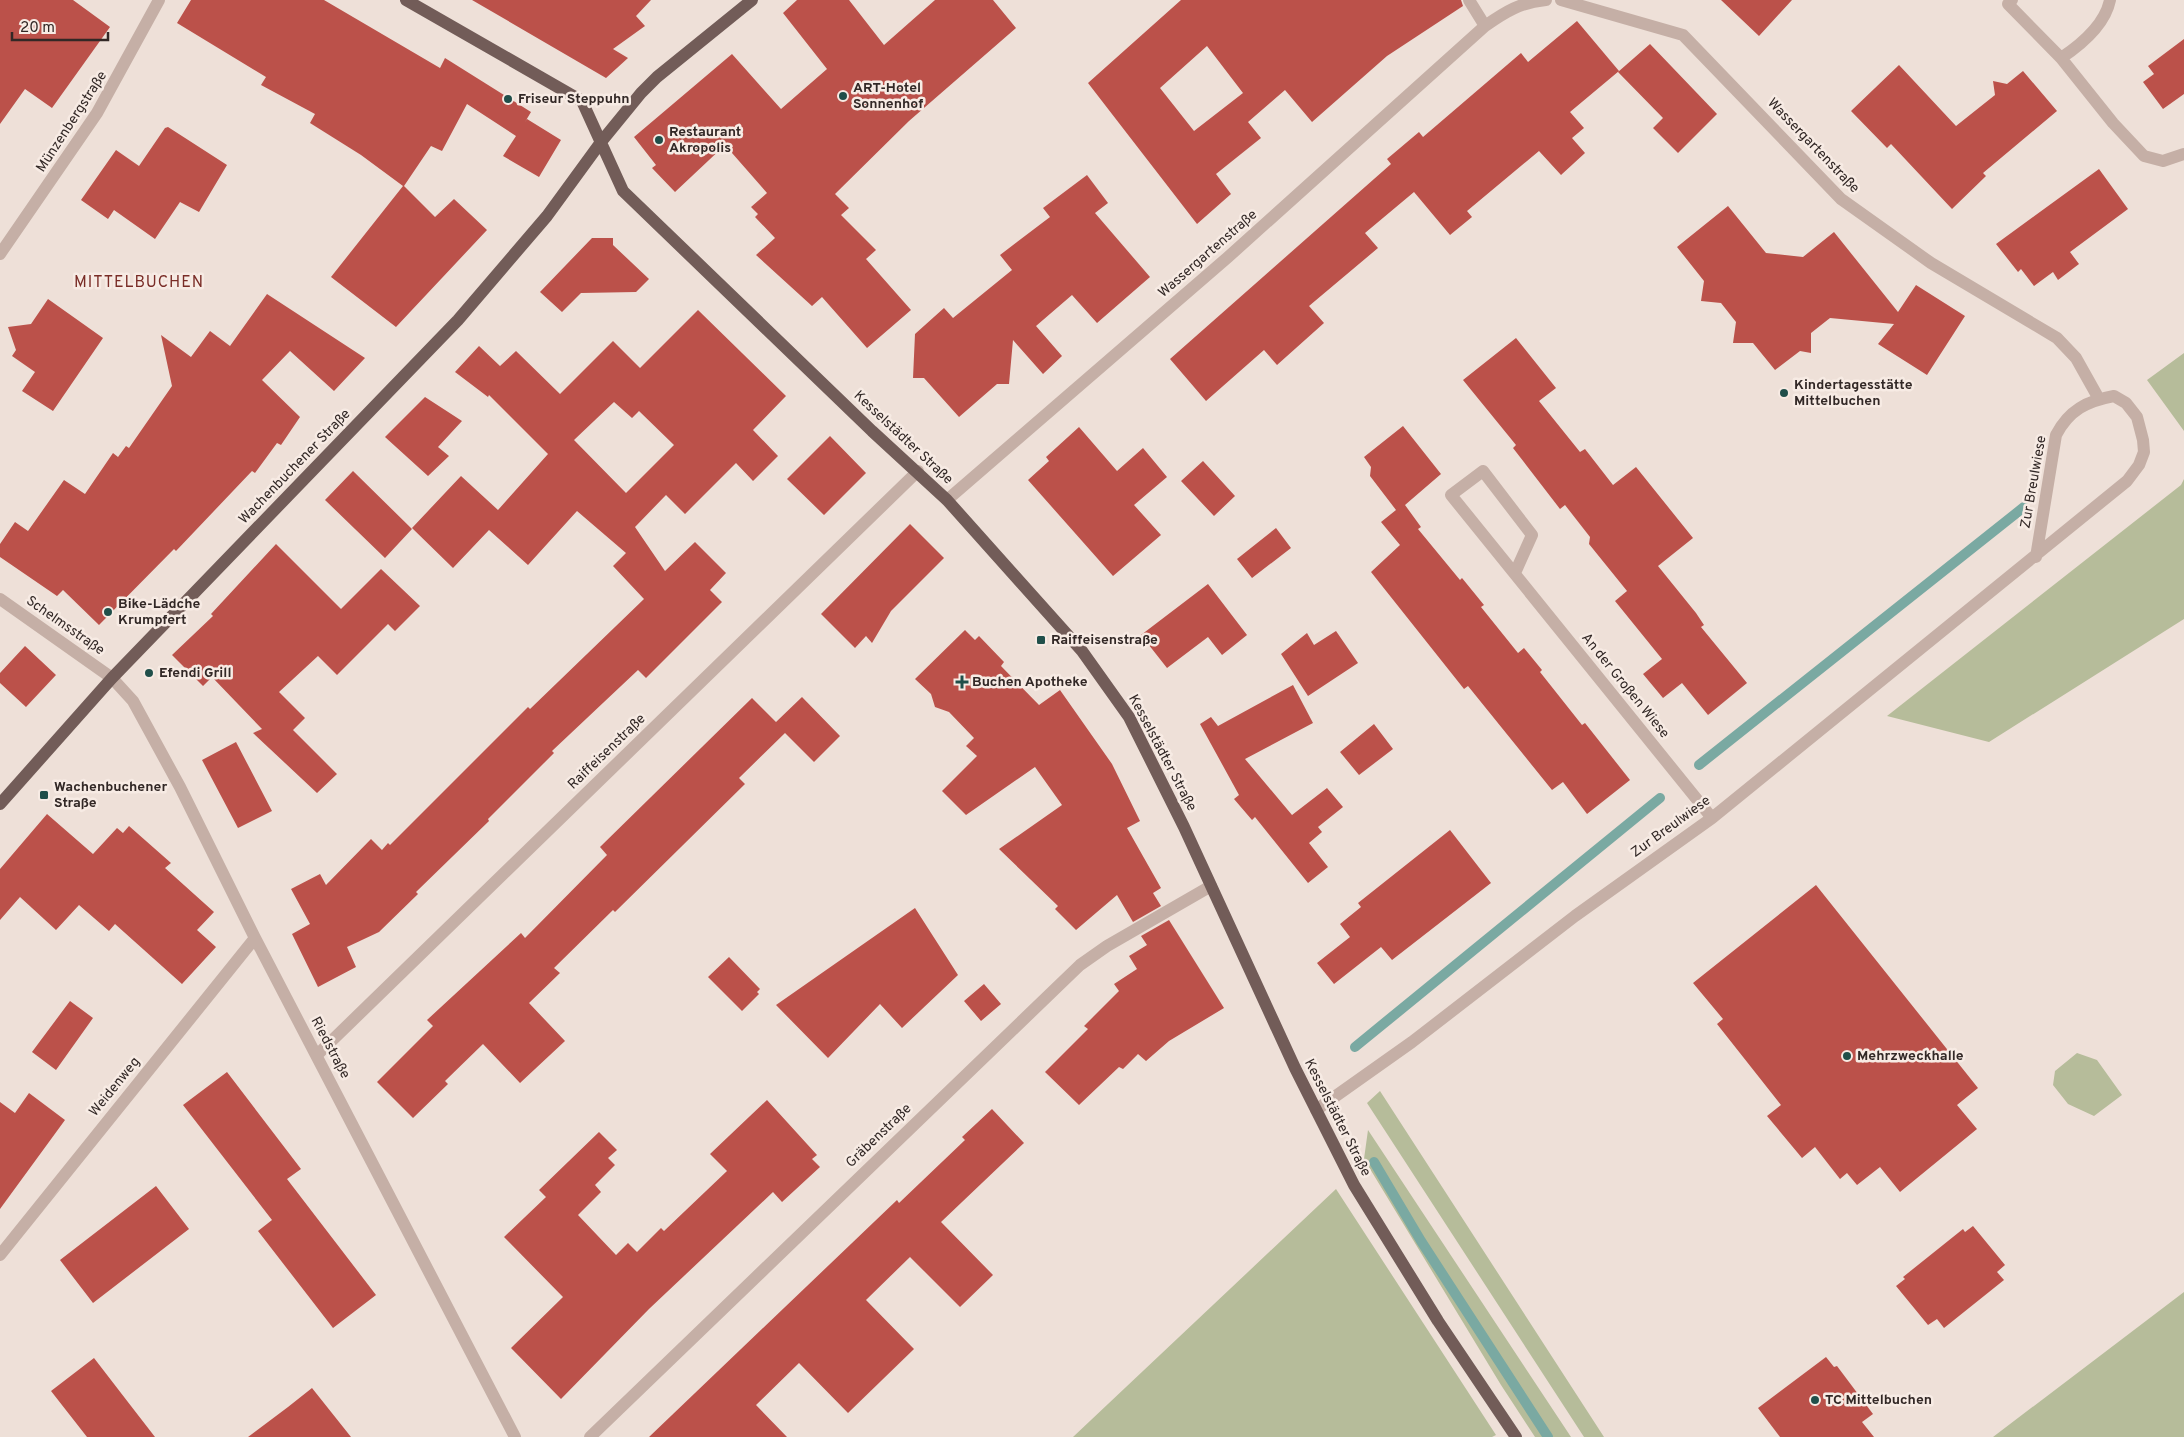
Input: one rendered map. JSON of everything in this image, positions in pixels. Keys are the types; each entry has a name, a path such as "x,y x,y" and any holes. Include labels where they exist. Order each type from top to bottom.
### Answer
{"main road":[{"name":"Kesselstädter Straße","path":"406,0 582,101 623,191 872,431 918,471 947,500 1082,650 1129,717 1316,1110 1364,1201 1438,1321 1516,1437"},
{"name":"Wachenbuchener Straße","path":"0,804 112,678 458,320 552,210 600,142 657,76 752,0"}],"street":[{"name":"Münzenbergstraße","path":"0,254 97,113 159,0"},
{"path":"1469,0 1485,26"},
{"name":"Wassergartenstraße","path":"947,500 1227,258 1485,26 1508,10 1531,1 1546,0"},
{"name":"Wassergartenstraße","path":"1561,0 1683,35 1841,199 1931,262 2057,338 2076,358 2099,399"},
{"path":"2061,58 2088,36 2107,14 2110,0"},
{"path":"2008,1 2061,58 2113,123 2144,156 2163,161 2184,154"},
{"name":"Zur Breulwiese","path":"1316,1110 1412,1042 1575,916 1712,818 2036,558 2127,481 2142,459 2144,452 2143,440 2137,417 2126,403 2114,396 2084,404 2072,412 2063,421 2056,435 2036,558"},
{"name":"Raiffeisenstraße","path":"317,1055 918,471"},
{"name":"An der Großen Wiese","path":"1514,573 1532,535 1483,471 1452,495 1514,573 1712,818"},
{"name":"Schelmsstraße","path":"0,599 112,678"},
{"name":"Riedstraße","path":"112,678 133,701 180,787 255,938 515,1437"},
{"name":"Gräbenstraße","path":"590,1437 1080,965 1107,946 1211,886"},
{"name":"Weidenweg","path":"0,1255 255,938"}],"green space":[{"path":"2184,353 2184,431 2147,380"},
{"path":"2184,479 2184,619 1989,742 1887,716 2181,485"},
{"path":"2077,1053 2097,1060 2122,1095 2094,1116 2068,1104 2053,1085 2055,1071"},
{"path":"1380,1091 1604,1437 1584,1437 1367,1103"},
{"path":"1368,1130 1571,1437 1535,1437 1501,1385 1364,1159"},
{"path":"1336,1189 1496,1435 1492,1437 1073,1437"},
{"path":"2184,1292 2184,1437 1993,1437"}],"building":[{"path":"0,0 73,0 110,27 52,108 25,89 0,124"},
{"path":"191,0 324,0 440,68 445,58 531,112 525,122 527,119 561,140 539,177 503,156 516,136 467,104 442,151 431,146 404,186 435,217 454,199 487,230 396,327 331,277 403,186 361,155 310,123 315,114 261,85 266,77 177,23"},
{"path":"472,0 651,0 636,16 645,26 613,49 628,58 606,78"},
{"path":"797,0 849,0 884,45 935,0 993,0 1016,28 909,121 835,194 849,208 841,215 876,250 866,259 911,310 867,348 822,297 812,306 756,255 775,238 755,217 758,214 751,207 767,193 725,145 675,192 652,168 656,165 634,137 732,54 781,109 827,69 783,13"},
{"path":"1181,0 1461,0 1463,6 1387,56 1312,122 1285,90 1248,122 1261,138 1216,174 1231,194 1197,224 1088,83","holes":["1207,46 1243,93 1194,131 1160,88"]},
{"path":"1721,0 1792,0 1759,36"},
{"path":"1577,21 1619,71 1570,112 1584,128 1572,138 1585,153 1561,175 1539,151 1467,211 1472,217 1450,235 1414,192 1365,233 1378,248 1309,306 1324,323 1277,365 1264,350 1206,401 1170,359 1391,164 1387,159 1419,132 1423,137 1521,53 1528,62"},
{"path":"2184,39 2184,94 2163,109 2143,82 2154,74 2148,66"},
{"path":"1650,44 1717,114 1678,153 1653,128 1663,118 1618,72"},
{"path":"1899,65 1956,126 1995,95 1993,81 2007,84 2023,71 2057,111 1983,173 1986,176 1952,209 1891,144 1887,148 1851,111"},
{"path":"168,127 227,165 199,212 180,202 155,239 114,210 108,219 81,200 116,150 139,166 165,128"},
{"path":"2099,169 2128,209 2070,252 2079,264 2058,280 2053,272 2034,286 2021,269 2018,272 1996,244"},
{"path":"1087,175 1108,203 1095,213 1150,277 1097,323 1072,295 1036,326 1062,356 1043,374 1013,340 1009,384 997,384 959,417 924,378 913,378 915,334 944,308 953,318 1012,270 1000,255 1050,217 1043,208"},
{"path":"1728,206 1766,253 1803,257 1834,232 1898,312 1916,285 1965,316 1927,375 1878,344 1894,324 1830,318 1811,333 1811,353 1800,351 1775,370 1753,343 1733,343 1736,322 1721,303 1701,301 1704,281 1677,247"},
{"path":"592,238 613,238 613,245 649,279 636,292 581,293 562,312 540,292"},
{"path":"267,294 365,358 334,391 290,351 262,380 300,417 281,445 277,443 255,473 252,471 176,551 174,549 99,625 63,590 57,596 0,557 0,544 15,522 28,531 64,480 85,494 113,453 118,457 126,446 129,448 172,386 161,335 191,357 210,331 230,346"},
{"path":"48,299 103,338 53,411 22,391 35,372 12,356 16,350 8,327 31,324"},
{"path":"698,310 786,396 753,430 778,456 753,481 736,463 685,514 666,495 635,527 665,571 695,542 726,573 710,590 722,602 646,678 638,670 552,751 554,753 488,819 489,821 416,892 418,894 379,932 347,947 356,967 318,987 292,934 310,924 291,889 320,874 326,885 371,839 382,850 388,843 390,845 528,707 530,709 644,599 613,566 626,553 577,511 528,565 489,530 453,568 412,528 461,476 498,510 548,454 489,395 488,397 455,372 479,346 500,366 516,351 560,394 613,341 640,368","holes":["614,402 632,418 639,411 674,445 626,493 574,440"]},
{"path":"1516,338 1556,388 1539,401 1580,452 1585,449 1613,485 1636,467 1693,538 1658,566 1696,613 1704,625 1701,627 1747,683 1708,715 1682,683 1663,698 1643,674 1662,659 1615,601 1627,591 1589,544 1590,537 1565,505 1560,509 1513,448 1516,445 1463,380"},
{"path":"425,397 462,421 438,447 449,456 428,476 385,437"},
{"path":"1403,426 1441,474 1405,505 1421,527 1418,529 1460,580 1462,578 1484,605 1481,607 1518,653 1524,648 1542,670 1540,672 1582,725 1585,723 1630,780 1587,814 1563,782 1552,790 1468,686 1464,689 1371,572 1400,545 1381,522 1396,510 1370,476 1371,467 1364,457"},
{"path":"1079,427 1117,471 1143,448 1167,477 1134,505 1161,535 1113,576 1028,480 1049,461 1046,457"},
{"path":"830,436 866,473 824,515 787,479"},
{"path":"1203,461 1235,496 1214,516 1181,481"},
{"path":"353,471 412,529 385,558 325,500"},
{"path":"910,524 944,558 891,611 872,643 866,636 855,648 821,614"},
{"path":"1276,528 1291,548 1252,578 1237,559"},
{"path":"276,544 341,609 381,569 420,606 395,631 388,624 337,675 318,656 279,692 305,718 293,730 337,774 317,793 253,733 262,729 212,677 203,686 172,655 213,616 211,614"},
{"path":"1208,584 1247,635 1222,655 1208,637 1167,668 1141,635"},
{"path":"965,630 975,640 979,636 1004,662 1001,666 1039,705 1060,690 1112,764 1140,821 1127,828 1161,888 1153,893 1161,906 1133,922 1117,895 1076,930 1055,909 1058,906 999,849 1062,805 1035,767 966,815 942,791 977,756 966,746 974,738 949,712 935,707 931,694 915,679"},
{"path":"1336,631 1358,663 1308,696 1281,654 1307,633 1314,645"},
{"path":"25,646 56,675 26,707 0,683 0,673"},
{"path":"1293,685 1313,723 1245,759 1292,815 1327,788 1343,807 1318,827 1322,832 1309,843 1328,867 1308,883 1255,817 1252,820 1234,799 1239,795 1200,724 1211,717 1218,726"},
{"path":"802,697 840,736 814,762 785,733 739,778 745,784 615,912 613,910 554,968 560,973 529,1003 565,1041 520,1083 483,1044 445,1081 448,1084 413,1118 377,1082 433,1026 427,1020 521,933 525,938 607,855 600,847 752,698 776,722"},
{"path":"1374,724 1393,749 1359,775 1340,752"},
{"path":"236,742 272,811 238,828 202,760"},
{"path":"47,814 93,854 117,828 123,833 129,826 171,863 165,868 214,912 197,930 216,947 182,984 115,924 109,931 79,905 56,930 20,897 0,920 0,869"},
{"path":"1450,830 1491,883 1392,960 1381,947 1334,984 1317,963 1350,937 1340,924 1361,907 1358,903"},
{"name":"Mehrzweckhalle","path":"1816,885 1978,1088 1957,1105 1977,1129 1900,1192 1880,1167 1857,1185 1847,1173 1840,1179 1815,1147 1802,1158 1767,1116 1781,1105 1717,1024 1723,1019 1693,983"},
{"path":"915,908 958,975 902,1028 880,1004 828,1058 776,1005"},
{"path":"1169,920 1224,1008 1169,1041 1146,1061 1138,1054 1123,1069 1119,1067 1079,1105 1045,1072 1088,1029 1084,1026 1119,991 1114,984 1137,969 1129,956 1147,945 1141,936"},
{"path":"729,957 760,989 757,992 759,994 742,1011 708,977"},
{"path":"984,984 1001,1004 981,1021 964,1001"},
{"path":"70,1001 93,1018 56,1070 32,1052"},
{"path":"227,1072 301,1169 287,1179 376,1295 333,1328 258,1231 272,1220 183,1105"},
{"path":"29,1093 65,1120 0,1209 0,1102 15,1113"},
{"path":"767,1100 817,1155 812,1159 820,1167 782,1202 773,1192 649,1309 561,1399 511,1348 563,1297 504,1237 546,1197 539,1190 599,1132 617,1150 608,1158 615,1165 595,1185 601,1192 578,1215 616,1255 628,1243 637,1252 661,1228 664,1231 727,1171 710,1154"},
{"path":"992,1109 1024,1143 941,1222 993,1275 960,1307 910,1257 866,1300 914,1349 848,1413 799,1363 756,1405 787,1437 649,1437 897,1200 899,1203 965,1140 962,1137"},
{"path":"156,1186 189,1229 93,1303 60,1260"},
{"path":"1973,1226 2005,1265 1997,1272 2004,1280 1944,1328 1937,1319 1928,1325 1896,1286 1905,1279 1903,1277 1963,1229 1965,1232"},
{"name":"TC Mittelbuchen","path":"1826,1357 1834,1367 1837,1366 1873,1414 1862,1422 1874,1437 1780,1437 1758,1408"},
{"path":"94,1358 155,1437 87,1437 51,1391"},
{"path":"312,1388 351,1437 248,1437 288,1407"}],"waterway":[{"path":"1699,765 2024,507"},
{"path":"1355,1047 1660,798"},
{"path":"1374,1162 1421,1241 1548,1437"}],"place":[{"name":"ART-Hotel Sonnenhof","path":"843,96"},
{"name":"Friseur Steppuhn","path":"508,99"},
{"name":"Restaurant Akropolis","path":"659,140"},
{"name":"Kindertagesstätte Mittelbuchen","path":"1784,393"},
{"name":"Bike-Lädche Krumpfert","path":"108,612"},
{"name":"Raiffeisenstraße","path":"1041,640"},
{"name":"Efendi Grill","path":"149,673"},
{"name":"Buchen Apotheke","path":"962,682"},
{"name":"Wachenbuchener Straße","path":"44,795"},
{"name":"Mehrzweckhalle","path":"1847,1056"},
{"name":"TC Mittelbuchen","path":"1815,1400"}],"district":[{"name":"MITTELBUCHEN","path":"139,283"}]}
